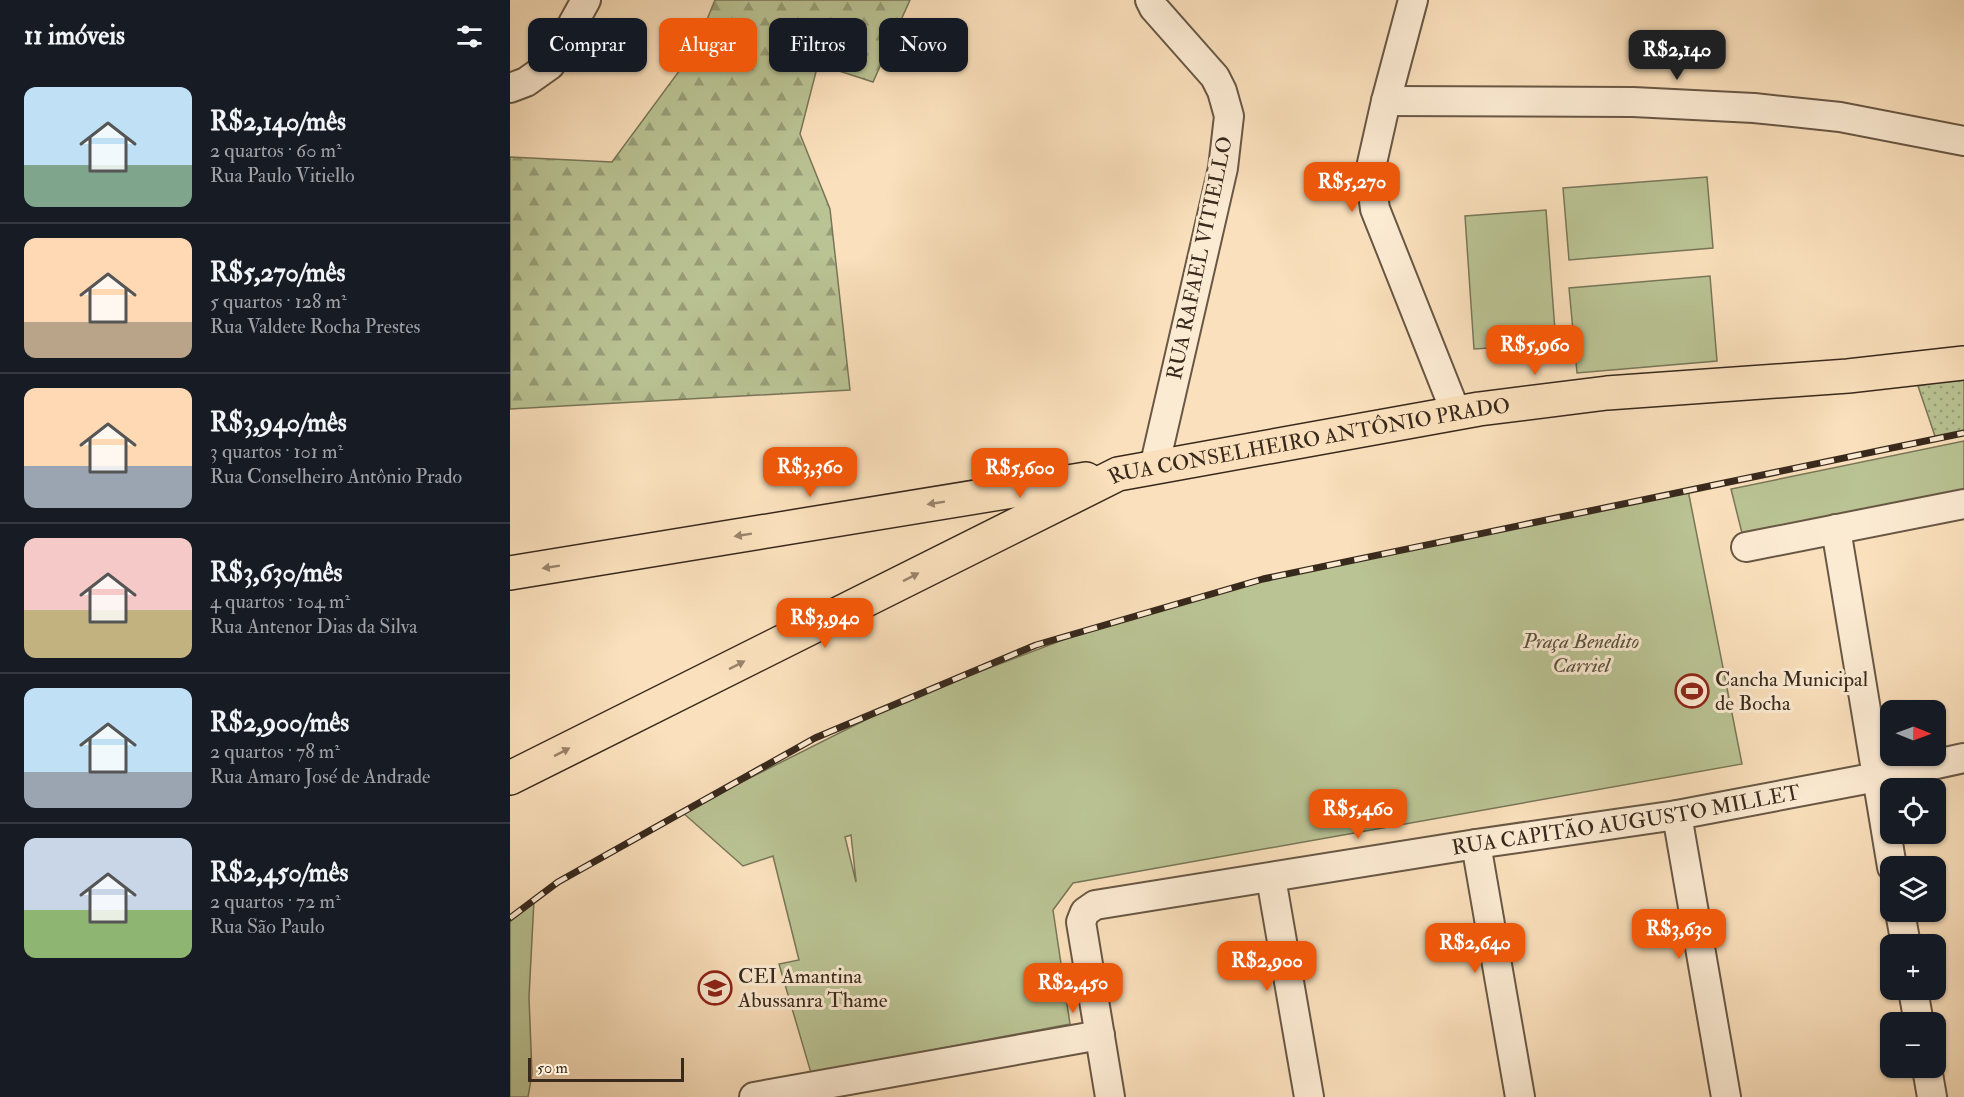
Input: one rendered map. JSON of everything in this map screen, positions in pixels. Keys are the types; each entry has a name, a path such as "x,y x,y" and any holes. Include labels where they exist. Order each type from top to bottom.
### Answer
{"main road":[{"name":"RUA CONSELHEIRO ANTÔNIO PRADO","path":"510,778 1118,474 1456,413 1607,393 1848,376 1964,363"},
{"path":"510,573 1118,474"},
{"path":"981,495 997,512 1001,532"}],"street":[{"path":"510,88 526,82 550,65 586,0"},
{"name":"RUA RAFAEL VITIELLO","path":"1150,0 1154,8 1215,76 1229,116 1222,168 1154,468"},
{"path":"1413,0 1370,172 1375,209 1456,413"},
{"path":"1386,101 1633,102 1754,108 1840,117 1964,141"},
{"path":"1746,547 1964,504"},
{"path":"1836,529 1890,856"},
{"name":"RUA CAPITÃO AUGUSTO MILLET","path":"1100,1035 1080,922 1088,909 1100,904 1476,844 1677,815 1964,758"},
{"path":"1677,815 1726,1097"},
{"path":"1476,844 1520,1097"},
{"path":"1270,878 1309,1097"},
{"path":"754,1097 819,1091 1100,1035 1110,1097"},
{"path":"1929,1078 1932,1097"}],"green space":[{"path":"715,0 910,0 902,18 879,18 879,69 873,82 842,72 867,72 867,18 769,18 769,72 816,72 800,134 830,209 850,390 510,409 510,157 612,162 678,72 757,72 757,18 708,18"},
{"path":"1707,177 1713,248 1569,260 1563,188"},
{"path":"1546,210 1556,344 1474,349 1465,216"},
{"path":"1710,276 1717,361 1577,373 1569,288"},
{"path":"1964,376 1964,432 1936,439 1918,386"},
{"path":"1964,441 1964,493 1743,537 1731,489"},
{"name":"Praça Benedito Carriel","path":"1688,490 1742,764 1073,883 1053,910 1070,1024 811,1073 779,964 799,960 773,856 743,866 682,812 907,699 1097,627 1293,573","holes":["851,835 856,882 845,837"]},
{"path":"534,900 529,997 532,1074 528,1097 510,1097 510,918"}],"railway":[{"path":"510,918 558,882 815,738 1036,645 1263,579 1964,433"}],"place":[{"name":"Cancha Municipal de Bocha","path":"1692,691"},
{"name":"CEI Amantina Abussanra Thame","path":"715,988"}]}
